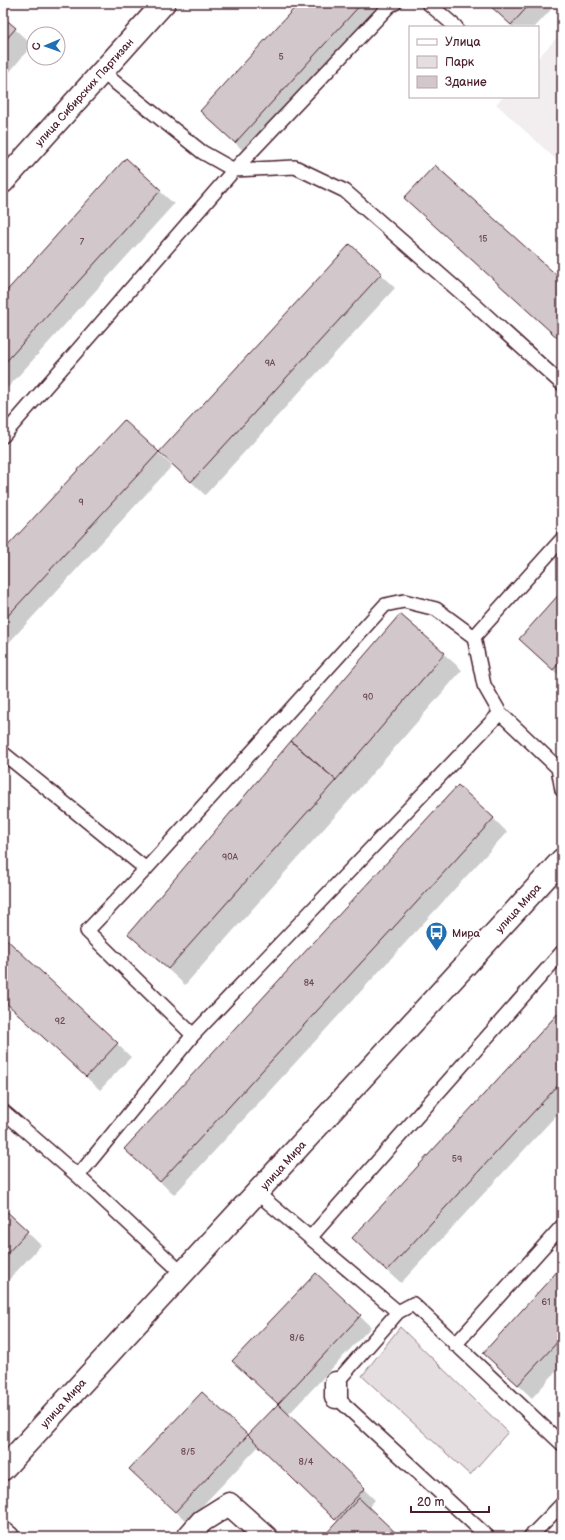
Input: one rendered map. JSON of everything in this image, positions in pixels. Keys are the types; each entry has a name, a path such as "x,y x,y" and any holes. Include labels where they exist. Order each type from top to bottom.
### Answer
{"main road":[{"name":"улица Сибирских Партизан","path":"3,182 164,3"},
{"name":"улица Мира","path":"3,1469 562,860"},
{"path":"188,1537 202,1521 229,1504 266,1537"},
{"path":"3,1532 8,1537"}],"lane":[{"path":"3,436 234,170 390,5 395,3"},
{"path":"428,3 455,26"},
{"path":"102,72 202,152 234,170 295,168 345,191 475,305 562,384"},
{"path":"474,637 562,539"},
{"path":"193,1035 87,931 146,869 385,605 404,601 436,609 474,637 484,685 500,713 558,768 562,790"},
{"path":"78,1176 193,1035 500,713"},
{"path":"3,753 146,869"},
{"path":"310,1238 562,952"},
{"path":"3,1111 78,1176 182,1274"},
{"path":"257,1193 398,1312"},
{"path":"455,1345 562,1226"},
{"path":"488,1537 336,1390 398,1312 413,1304 562,1444"},
{"path":"530,1537 562,1504"}],"shaded area":[{"path":"562,32 562,165 496,104 502,98 539,98 539,57"}],"green space":[{"path":"400,1327 508,1432 470,1475 362,1376"}],"building":[{"path":"299,3 362,3 235,143 200,111"},
{"path":"487,3 531,3 511,25"},
{"path":"3,17 16,28 3,43"},
{"path":"126,158 161,190 3,365 3,295"},
{"path":"435,165 562,280 562,342 404,198"},
{"path":"350,244 382,273 191,482 159,452"},
{"path":"124,420 159,452 3,621 3,551"},
{"path":"562,591 562,660 553,670 519,639"},
{"path":"400,614 445,653 336,780 291,741"},
{"path":"291,741 336,780 168,969 128,934"},
{"path":"458,785 494,818 160,1182 124,1149"},
{"path":"3,936 118,1043 86,1077 3,1000"},
{"path":"562,1009 562,1081 387,1271 352,1238"},
{"path":"3,1208 28,1231 3,1258"},
{"path":"562,1266 562,1337 518,1385 483,1353"},
{"path":"316,1273 361,1315 278,1404 232,1361"},
{"path":"202,1392 248,1435 175,1512 129,1469"},
{"path":"278,1404 365,1488 335,1520 248,1435"},
{"path":"359,1498 400,1537 323,1537"}],"place":[{"name":"Мира","path":"436,952"}]}
